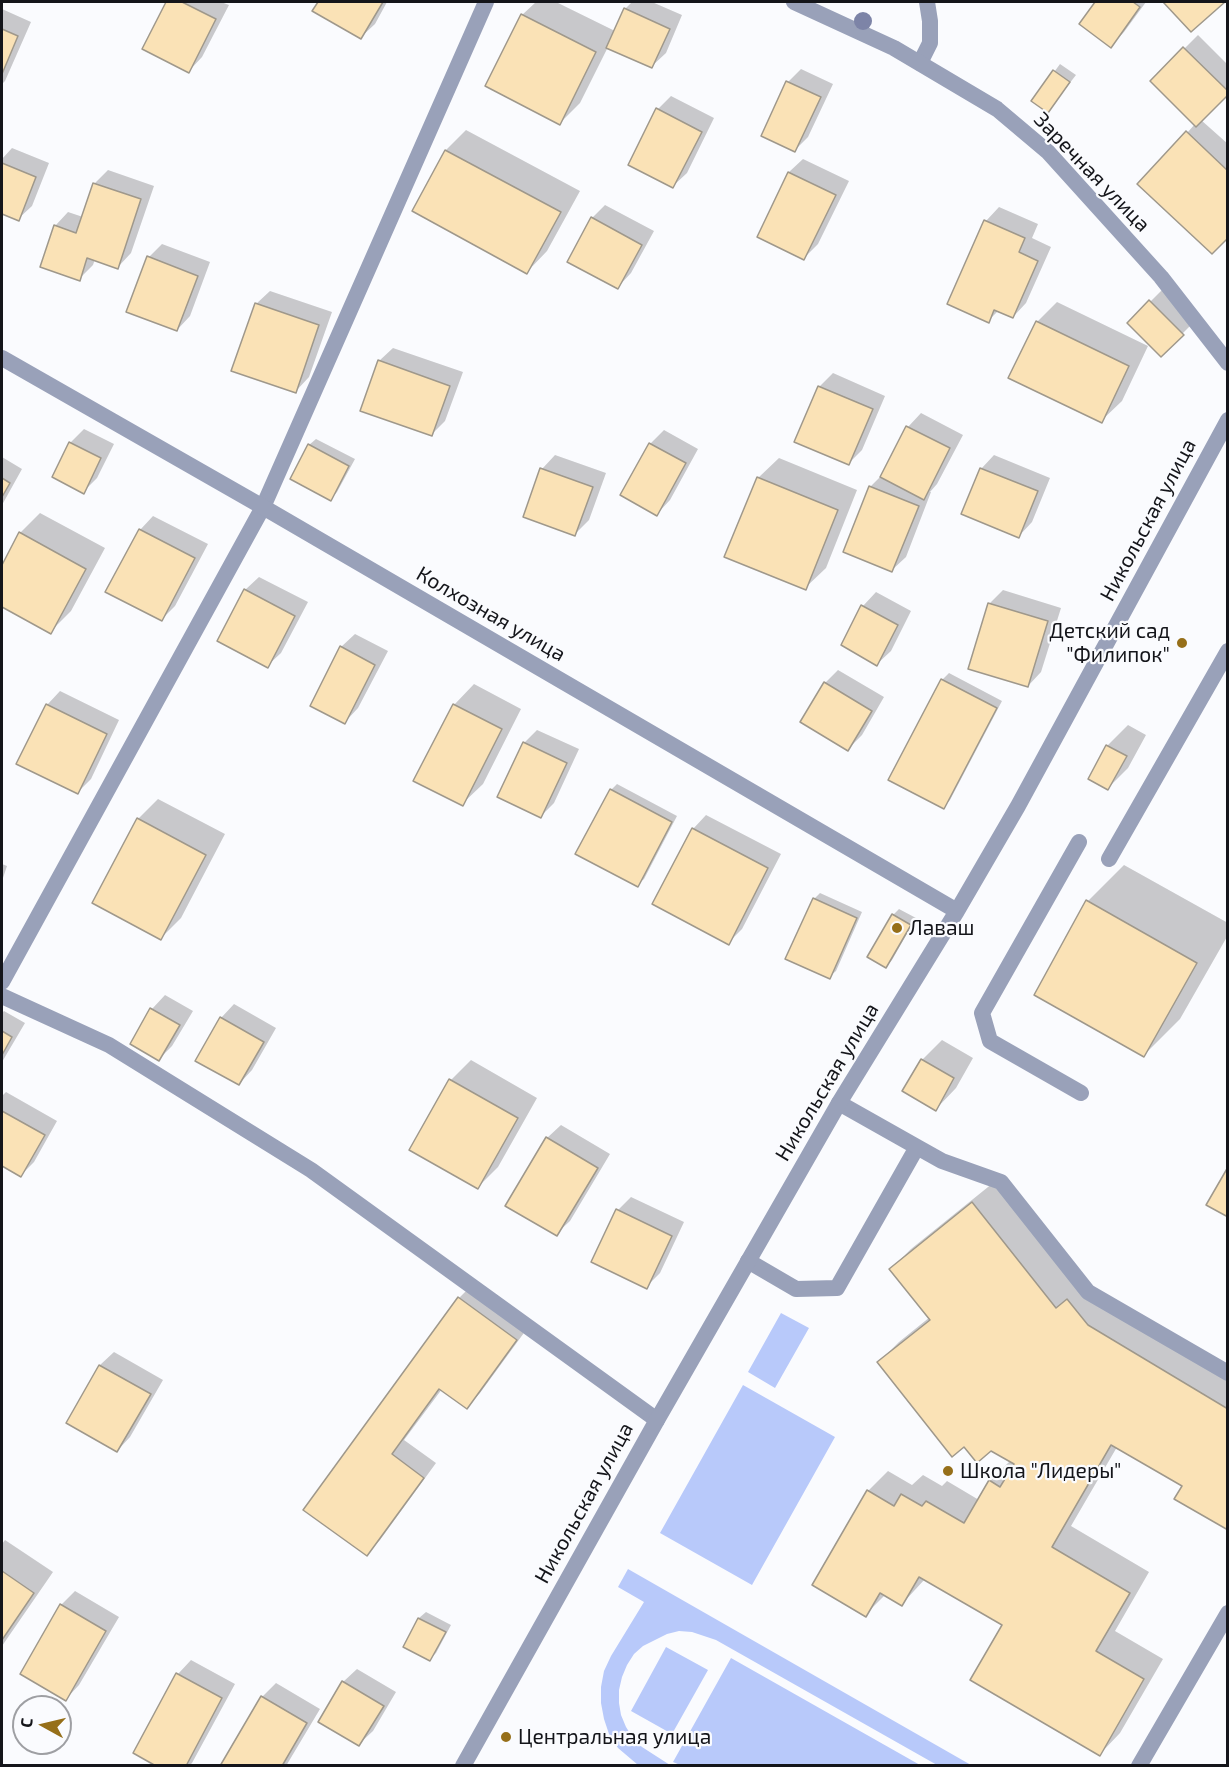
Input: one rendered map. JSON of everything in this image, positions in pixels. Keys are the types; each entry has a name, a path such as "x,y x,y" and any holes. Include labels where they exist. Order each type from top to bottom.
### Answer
{"street":[{"path":"2,982 263,507 486,2"},
{"name":"Заречная улица","path":"794,2 894,48 997,109 1048,152 1161,277 1227,363"},
{"path":"920,63 930,43 927,2"},
{"name":"Колхозная улица","path":"2,358 263,507 957,911"},
{"name":"Никольская улица","path":"463,1766 657,1420 839,1103 957,911 1018,806 1227,420"},
{"path":"1109,859 1227,653"},
{"path":"1079,842 982,1013 990,1041 1081,1094"},
{"path":"2,996 109,1045 311,1170 657,1420"},
{"path":"839,1103 942,1161 1001,1182 1088,1292 1227,1373"},
{"path":"748,1261 796,1289 837,1288 917,1147"},
{"path":"1139,1766 1227,1613"}],"shaded area":[{"path":"781,1313 809,1328 775,1388 748,1372"},
{"path":"743,1385 835,1437 752,1585 660,1533"},
{"path":"628,1569 971,1765 937,1765 716,1640 692,1632 679,1631 667,1634 643,1646 634,1654 622,1677 619,1703 626,1727 642,1747 670,1765 638,1765 618,1748 609,1734 601,1703 604,1671 644,1602 618,1587"},
{"path":"666,1647 708,1670 672,1734 631,1711"},
{"path":"731,1658 920,1765 680,1765 673,1762"}],"building":[{"path":"166,2 182,2 216,19 189,73 142,49"},
{"path":"318,2 383,2 361,39 312,11"},
{"path":"1095,2 1133,2 1140,7 1111,48 1079,24"},
{"path":"1163,2 1225,2 1191,32"},
{"path":"624,8 670,29 652,68 606,48"},
{"path":"521,14 596,52 560,125 485,86"},
{"path":"2,29 18,36 2,74"},
{"path":"1183,47 1228,91 1228,95 1196,127 1150,81"},
{"path":"1053,70 1070,82 1048,113 1031,101"},
{"path":"786,81 821,97 795,152 761,136"},
{"path":"656,108 702,132 673,188 628,165"},
{"path":"1186,131 1228,171 1228,238 1212,254 1137,184"},
{"path":"445,150 561,212 527,274 412,211"},
{"path":"2,163 36,177 19,221 2,214"},
{"path":"788,172 836,195 804,260 757,237"},
{"path":"93,183 141,199 118,269 87,258 80,281 40,267 54,225 76,233"},
{"path":"591,217 642,245 618,289 567,262"},
{"path":"984,220 1025,238 1019,252 1038,261 1013,318 994,310 989,323 947,304"},
{"path":"147,256 198,276 177,331 126,312"},
{"path":"1149,300 1184,335 1161,357 1127,323"},
{"path":"255,303 319,325 296,393 231,371"},
{"path":"1036,321 1129,366 1102,423 1008,378"},
{"path":"378,360 450,386 432,436 360,411"},
{"path":"818,386 873,409 849,465 794,442"},
{"path":"906,426 950,448 924,500 880,477"},
{"path":"69,442 101,458 84,494 52,477"},
{"path":"649,443 686,463 657,516 620,495"},
{"path":"308,444 349,466 331,501 290,479"},
{"path":"540,468 593,487 575,536 523,517"},
{"path":"980,468 1038,491 1019,538 961,514"},
{"path":"757,477 838,510 806,590 724,557"},
{"path":"2,478 10,483 2,497"},
{"path":"869,486 919,506 892,572 843,552"},
{"path":"139,529 195,558 162,621 105,592"},
{"path":"19,532 86,569 51,634 2,607 2,565"},
{"path":"244,589 295,616 268,668 217,641"},
{"path":"988,603 1048,621 1028,687 968,669"},
{"path":"861,605 898,625 877,666 841,645"},
{"path":"340,646 375,665 345,724 310,706"},
{"path":"941,679 997,708 944,809 888,780"},
{"path":"824,682 872,711 848,751 800,722"},
{"path":"46,704 107,734 78,794 16,764"},
{"path":"453,704 502,729 463,806 413,781"},
{"path":"523,742 567,763 541,818 497,797"},
{"path":"1106,745 1127,756 1108,790 1088,779"},
{"path":"610,789 672,822 638,887 575,854"},
{"path":"137,818 206,855 161,940 92,903"},
{"path":"692,828 768,868 729,945 652,904"},
{"path":"813,898 857,918 830,979 785,959"},
{"path":"1086,900 1197,963 1144,1057 1034,995"},
{"path":"892,914 911,925 886,968 867,957"},
{"path":"150,1008 180,1025 159,1061 130,1044"},
{"path":"220,1017 264,1042 239,1085 195,1061"},
{"path":"2,1031 12,1037 2,1055"},
{"path":"921,1059 954,1078 936,1111 902,1091"},
{"path":"449,1079 518,1118 478,1189 409,1150"},
{"path":"2,1111 45,1135 21,1177 2,1166"},
{"path":"546,1137 598,1168 557,1236 505,1206"},
{"path":"1228,1167 1228,1217 1206,1205"},
{"path":"972,1202 1056,1308 1067,1299 1088,1325 1228,1409 1228,1530 1174,1499 1182,1486 1111,1445 1052,1547 1130,1593 1096,1651 1144,1679 1100,1756 970,1680 1002,1625 919,1577 902,1606 880,1593 866,1617 812,1585 867,1490 894,1506 901,1494 922,1506 926,1501 964,1523 989,1480 1000,1487 1014,1464 991,1451 977,1463 964,1447 952,1457 877,1362 930,1320 889,1269"},
{"path":"616,1209 672,1236 647,1289 591,1262"},
{"path":"458,1297 517,1340 467,1409 439,1389 392,1454 424,1478 367,1556 303,1510"},
{"path":"99,1365 151,1394 117,1452 66,1423"},
{"path":"2,1571 34,1593 2,1640"},
{"path":"60,1604 106,1631 69,1695 56,1695 20,1674"},
{"path":"418,1618 446,1632 430,1661 403,1647"},
{"path":"176,1673 222,1698 186,1766 156,1766 133,1753"},
{"path":"342,1681 384,1706 359,1746 318,1722"},
{"path":"261,1696 307,1723 282,1766 220,1766"}],"place":[{"name":"Детский сад \"Филипок\"","path":"1182,643"},
{"name":"Лаваш","path":"897,928"},
{"name":"Школа \"Лидеры\"","path":"948,1471"},
{"name":"Центральная улица","path":"506,1737"}]}
